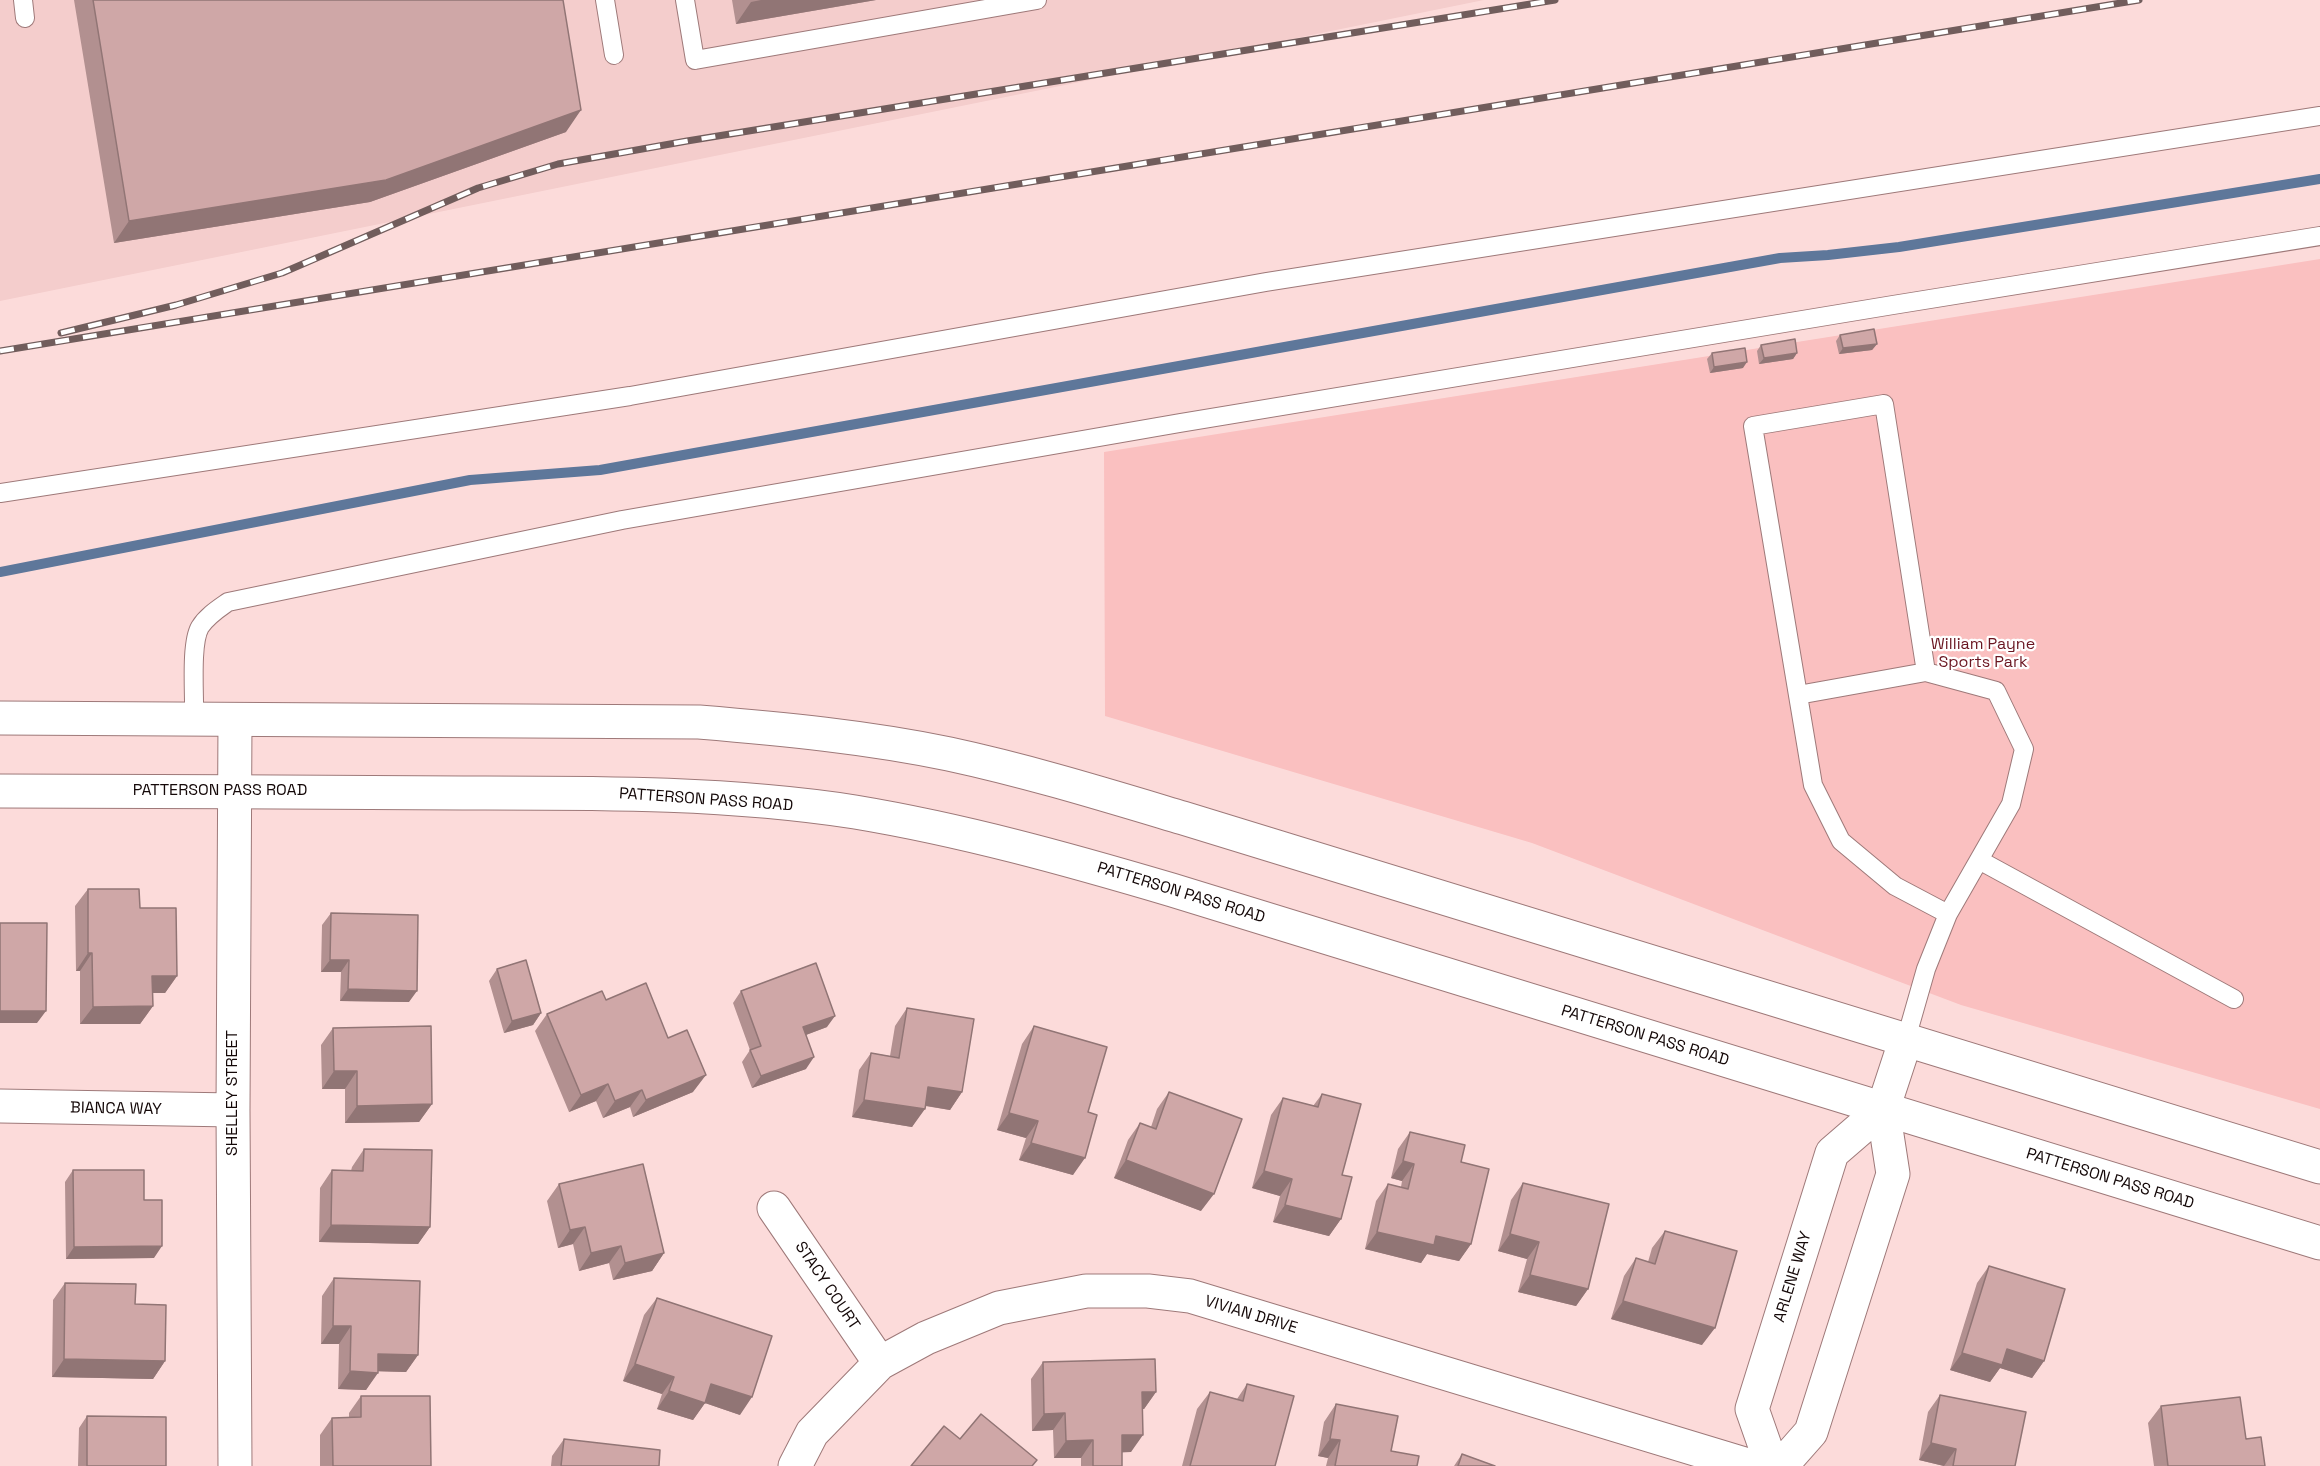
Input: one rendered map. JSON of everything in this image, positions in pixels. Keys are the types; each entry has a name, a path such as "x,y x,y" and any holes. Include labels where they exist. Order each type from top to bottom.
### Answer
{"main road":[{"path":"0,718 699,722 783,729 947,754 1085,789 2320,1167"},
{"name":"SHELLEY STREET","path":"235,720 233,1110 235,1466"},
{"name":"PATTERSON PASS ROAD","path":"0,791 621,794 700,797 832,810 930,826 1003,842 1092,866 2320,1243"},
{"path":"1781,1466 1811,1432 1893,1174 1883,1108 1906,1039"},
{"name":"BIANCA WAY","path":"0,1106 233,1110"},
{"name":"ARLENE WAY","path":"1772,1466 1752,1408 1758,1386 1832,1153 1883,1108"},
{"name":"STACY COURT","path":"774,1208 880,1363"},
{"name":"VIVIAN DRIVE","path":"795,1466 812,1433 880,1363 926,1338 999,1308 1086,1291 1148,1291 1190,1296 1751,1466"}],"lane":[{"path":"23,0 26,18"},
{"path":"605,0 614,55"},
{"path":"685,0 695,60 1037,0"},
{"path":"0,493 630,396 1266,282 2320,116"},
{"path":"194,720 194,644 200,627 212,613 228,602 622,520 1180,423 2320,236"},
{"path":"1926,672 1884,404 1753,426 1813,785 1841,841 1895,886 1948,914"},
{"path":"1798,695 1926,672 1996,691 2024,749 2011,804 1948,914 1926,969 1906,1039"},
{"path":"1979,860 2234,999"}],"shaded area":[{"path":"0,0 1484,0 0,301"}],"green space":[{"name":"William Payne Sports Park","path":"2320,259 2320,1109 1961,1005 1532,843 1105,716 1104,452"}],"building":[{"path":"93,0 563,0 581,110 386,180 129,221"},
{"path":"1874,329 1877,344 1843,348 1840,335"},
{"path":"1795,339 1797,353 1764,358 1761,345"},
{"path":"1745,348 1747,362 1714,367 1712,353"},
{"path":"88,889 139,889 140,908 176,908 177,976 152,976 153,1006 93,1007 92,953 88,953"},
{"path":"331,913 418,915 417,991 348,989 349,960 330,960"},
{"path":"0,923 47,923 46,1011 0,1011"},
{"path":"526,960 541,1013 512,1021 497,969"},
{"path":"816,963 835,1016 803,1027 814,1057 761,1076 750,1050 761,1046 741,991"},
{"path":"646,983 668,1038 687,1030 706,1075 646,1100 642,1090 615,1101 608,1084 581,1095 547,1014 602,991 606,1000"},
{"path":"907,1008 974,1019 962,1092 928,1087 925,1109 864,1100 871,1053 899,1058"},
{"path":"431,1026 432,1104 357,1106 357,1071 334,1071 333,1028"},
{"path":"1034,1026 1107,1047 1088,1112 1097,1115 1085,1158 1031,1143 1038,1121 1009,1113"},
{"path":"1169,1092 1242,1119 1214,1194 1126,1160 1140,1123 1156,1129"},
{"path":"1322,1094 1361,1104 1342,1175 1352,1177 1341,1219 1285,1205 1292,1179 1264,1171 1283,1098 1318,1107"},
{"path":"1410,1132 1465,1145 1461,1162 1489,1169 1471,1244 1436,1236 1434,1245 1377,1232 1388,1184 1408,1189 1414,1164 1403,1161"},
{"path":"364,1149 432,1150 430,1227 331,1225 332,1170 363,1171"},
{"path":"643,1164 664,1253 625,1263 621,1246 591,1253 585,1227 570,1230 559,1184"},
{"path":"73,1170 144,1170 144,1200 162,1200 162,1246 74,1247"},
{"path":"1523,1183 1609,1204 1588,1289 1530,1275 1539,1242 1510,1234"},
{"path":"1665,1231 1737,1251 1715,1328 1623,1301 1636,1258 1655,1264"},
{"path":"1989,1266 2065,1289 2044,1361 2007,1349 2002,1365 1962,1353"},
{"path":"334,1278 420,1281 418,1355 378,1354 378,1373 350,1371 351,1326 333,1326"},
{"path":"65,1283 136,1284 135,1304 166,1305 165,1361 64,1359"},
{"path":"657,1298 772,1336 752,1397 711,1384 705,1403 669,1391 674,1377 635,1364"},
{"path":"1155,1359 1156,1392 1142,1392 1143,1435 1122,1435 1122,1466 1093,1466 1093,1440 1066,1441 1065,1413 1044,1414 1043,1362"},
{"path":"1247,1384 1294,1396 1275,1466 1190,1466 1210,1392 1243,1401"},
{"path":"1940,1395 2026,1412 2015,1466 1953,1466 1956,1449 1931,1443"},
{"path":"361,1396 430,1396 431,1466 333,1466 332,1418 361,1417"},
{"path":"2240,1397 2246,1439 2261,1437 2265,1466 2168,1466 2161,1406"},
{"path":"1336,1404 1398,1416 1391,1451 1419,1456 1417,1466 1335,1466 1340,1440 1330,1439"},
{"path":"981,1414 1037,1460 1032,1466 911,1466 944,1426 960,1439"},
{"path":"87,1416 166,1417 166,1466 87,1466"},
{"path":"564,1439 660,1450 659,1466 561,1466"},
{"path":"1462,1454 1495,1466 1458,1466"}],"waterway":[{"path":"0,572 470,480 600,470 1780,258 1899,247 2320,179"}],"railway":[{"path":"61,333 176,305 282,273 478,188 558,164 1555,0"},
{"path":"0,351 2139,0"}]}
